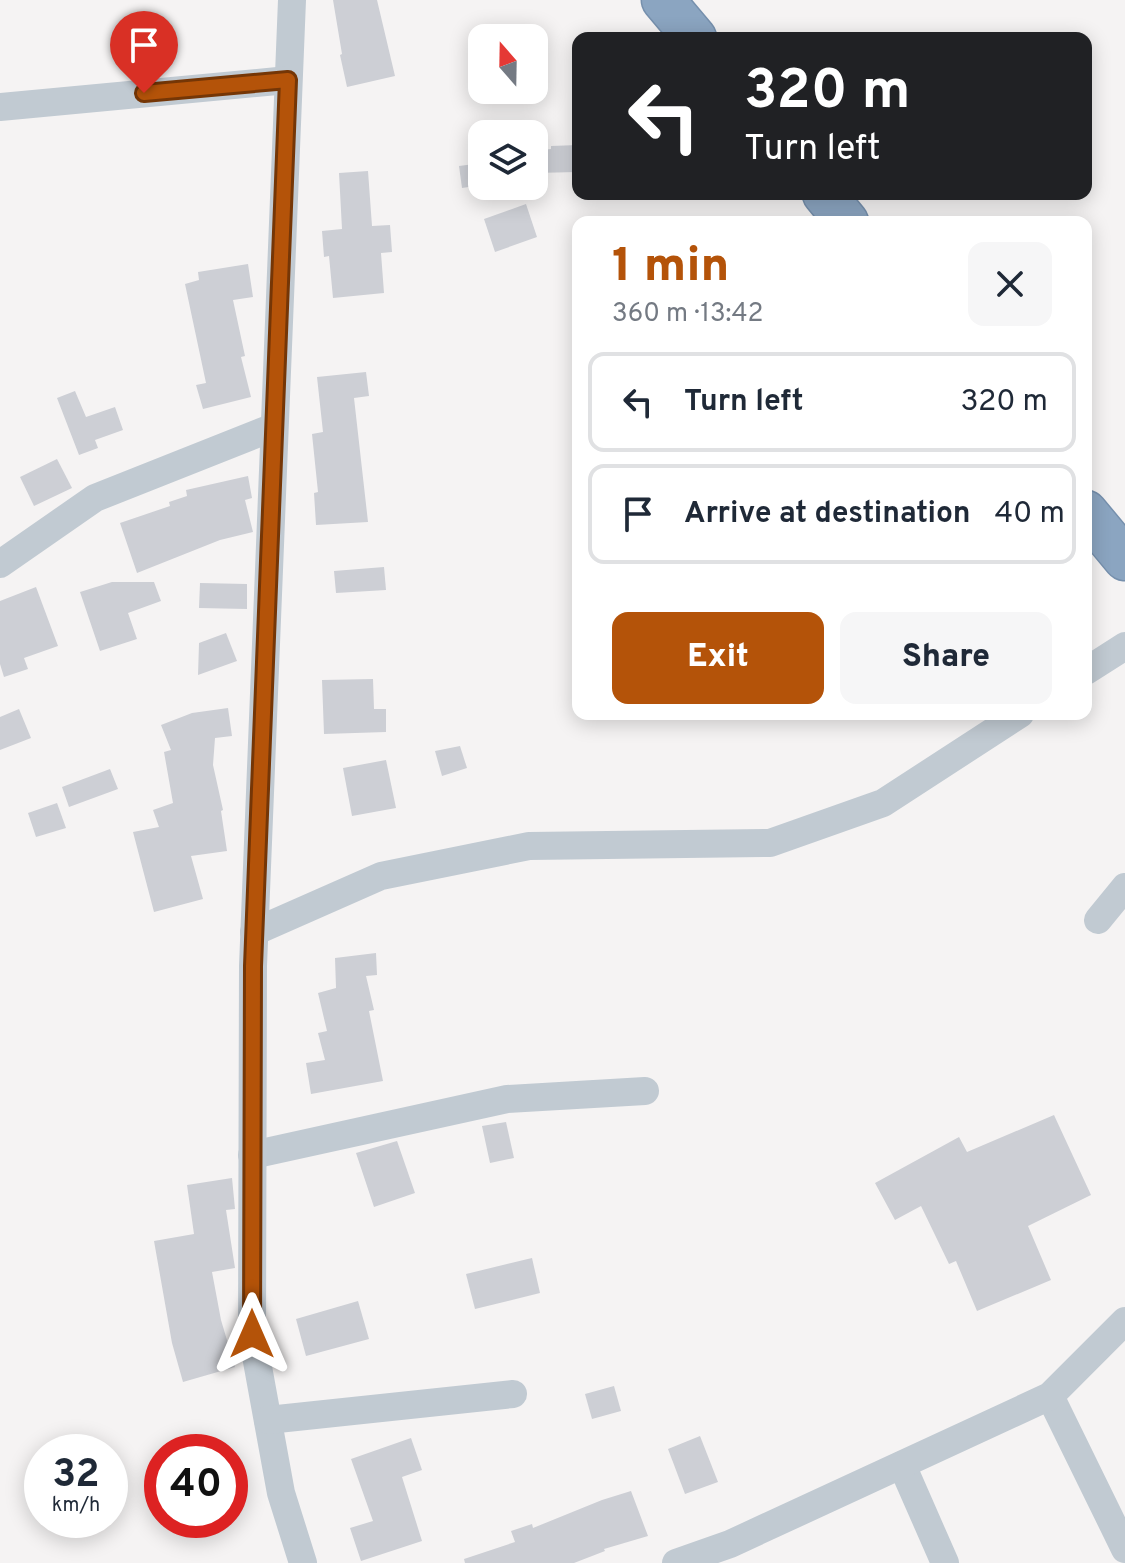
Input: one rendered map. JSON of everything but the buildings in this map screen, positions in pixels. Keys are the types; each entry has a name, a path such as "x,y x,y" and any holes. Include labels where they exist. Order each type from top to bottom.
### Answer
{"highway":[{"path":"663,0 690,32"},
{"path":"829,200 842,216"},
{"path":"1092,519 1125,559"}],"street":[{"path":"292,0 254,932 252,1334 281,1493 303,1563"},
{"path":"0,107 288,80"},
{"path":"0,564 95,498 274,427"},
{"path":"1092,667 1125,646"},
{"path":"254,932 381,876 529,846 770,843 883,803 1011,720"},
{"path":"1098,920 1125,887"},
{"path":"252,1155 507,1099 645,1091"},
{"path":"676,1563 730,1544 1050,1396 1125,1321"},
{"path":"268,1420 513,1394"},
{"path":"1050,1396 1125,1549"},
{"path":"902,1465 945,1563"}],"route":[{"path":"144,93 288,80 253,966 252,1334"}]}
